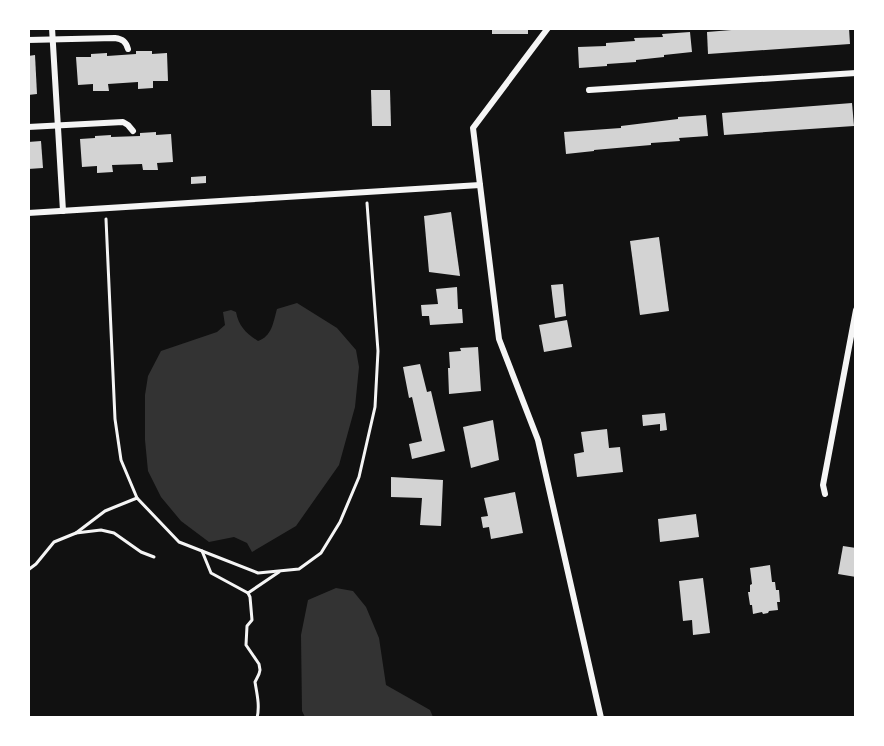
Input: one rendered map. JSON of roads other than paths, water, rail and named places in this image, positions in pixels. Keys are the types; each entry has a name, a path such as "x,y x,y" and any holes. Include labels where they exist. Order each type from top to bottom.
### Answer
{"street":[{"path":"52,28 63,211"},
{"path":"548,28 473,128 499,339 538,440 601,717"},
{"path":"28,40 115,38 126,43 128,49"},
{"path":"589,90 855,73"},
{"path":"28,127 123,122 133,131"},
{"path":"28,213 480,185"},
{"path":"825,494 823,485 855,310"}]}
